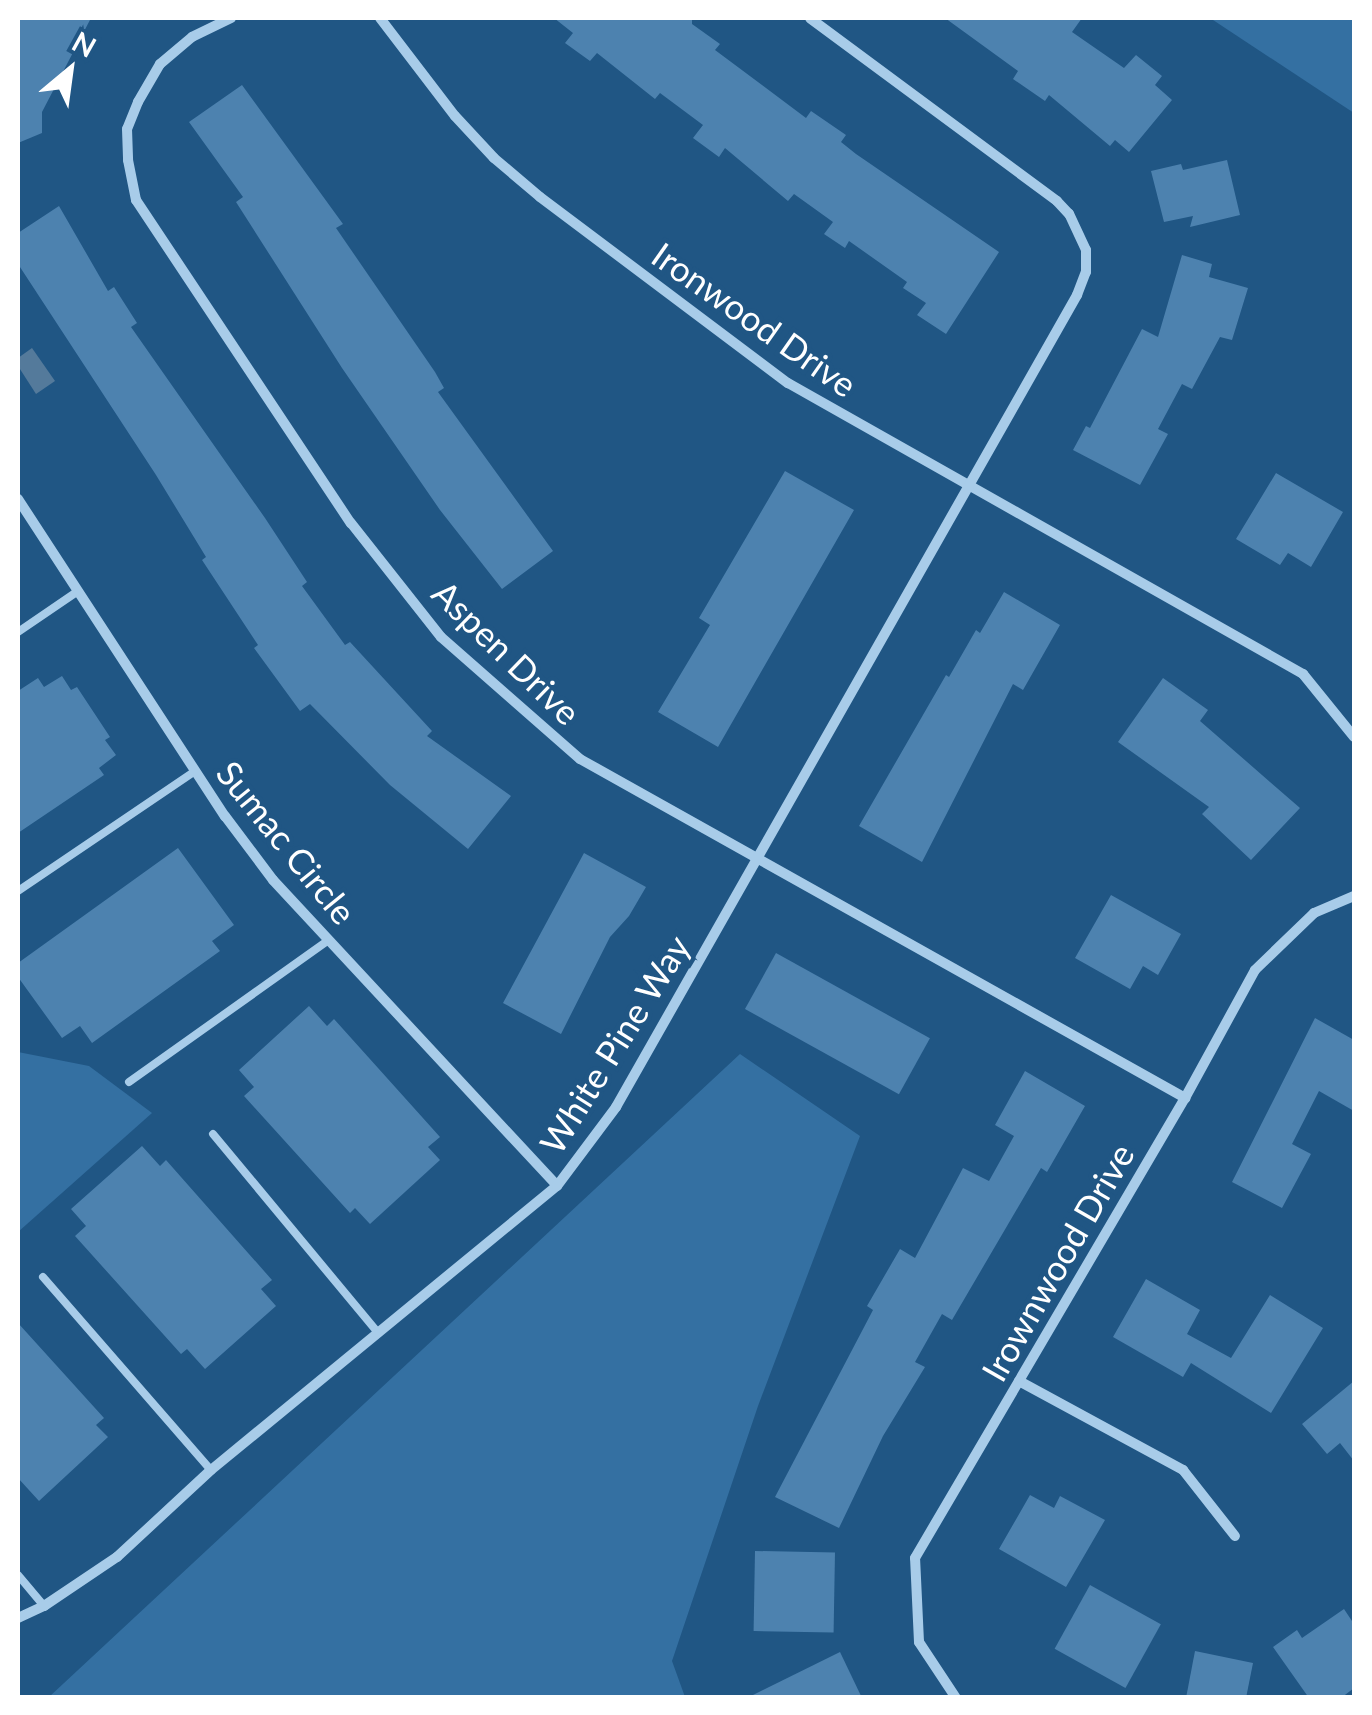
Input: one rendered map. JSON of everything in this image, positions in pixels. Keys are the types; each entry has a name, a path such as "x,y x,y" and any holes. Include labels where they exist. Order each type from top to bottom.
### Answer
{"street":[{"name":"Aspen Drive","path":"231,18 192,38 160,64 138,102 127,129 136,200 351,523 441,636 580,759 1185,1098"},
{"name":"Ironwood Drive","path":"380,18 454,116 540,197 788,384 1303,674 1354,737"},
{"name":"White Pine Way","path":"18,1618 44,1606 117,1557 211,1470 557,1186 616,1107 1077,295 1086,272 1086,250 1069,214 810,18"},
{"name":"Sumac Circle","path":"18,499 195,771 273,880 557,1186"},
{"name":"Irownwood Drive","path":"956,1698 919,1642 916,1558 1185,1098 1255,970 1314,913 1354,896"},
{"path":"1020,1381 1183,1470 1235,1536"}],"lane":[{"path":"18,632 78,592"},
{"path":"18,891 195,771"},
{"path":"129,1082 328,940"},
{"path":"212,1134 378,1332"},
{"path":"43,1276 211,1470"},
{"path":"18,1575 44,1606"}],"shaded area":[{"path":"1210,18 1354,18 1354,113"},
{"path":"32,348 55,381 36,394 18,366 18,358"},
{"path":"18,1052 89,1066 152,1113 18,1232"},
{"path":"740,1054 860,1136 758,1406 672,1661 685,1697 49,1697"}],"building":[{"path":"18,18 91,18 42,112 42,133 18,143"},
{"path":"554,18 692,18 692,24 720,44 715,50 806,118 811,111 846,135 841,142 856,154 999,252 946,334 917,315 926,303 903,288 907,282 849,241 845,248 824,234 833,222 794,194 788,201 725,148 719,157 693,138 703,125 660,93 655,99 597,53 590,61 565,43 573,33"},
{"path":"945,18 1082,18 1072,32 1124,68 1136,55 1162,76 1155,85 1172,100 1129,152 1115,140 1110,146 1049,95 1045,101 1013,79 1018,71"},
{"path":"242,85 343,224 336,228 435,372 444,388 438,392 553,551 502,589 440,510 342,368 236,202 243,197 189,122"},
{"path":"1227,160 1240,215 1190,227 1193,216 1164,222 1151,171 1181,164 1183,170"},
{"path":"59,206 108,291 114,287 137,323 131,327 265,518 307,582 302,586 345,645 350,642 432,731 427,736 511,796 468,849 390,785 310,704 300,711 254,648 258,645 202,560 206,557 156,475 18,264 18,233"},
{"path":"1182,255 1212,264 1209,277 1248,288 1232,340 1220,337 1192,389 1182,384 1158,429 1168,434 1140,485 1073,450 1086,426 1090,428 1142,329 1158,337"},
{"path":"785,471 854,510 718,747 658,712 710,625 699,618"},
{"path":"1276,473 1343,512 1311,567 1288,553 1280,565 1236,539"},
{"path":"1004,592 1060,625 1023,690 1013,684 922,862 859,826 946,675 949,677 976,630 980,633"},
{"path":"62,676 71,690 77,687 110,737 105,740 116,755 99,768 104,775 18,833 18,691 38,678 44,687"},
{"path":"1163,678 1208,710 1200,721 1300,808 1251,860 1202,814 1209,807 1118,742"},
{"path":"178,848 234,925 212,941 220,951 92,1043 80,1026 62,1038 18,977 18,963"},
{"path":"584,853 646,887 629,916 610,937 561,1034 503,1003"},
{"path":"1111,895 1181,934 1158,975 1143,966 1130,989 1075,958"},
{"path":"776,953 930,1038 899,1094 745,1009"},
{"path":"309,1006 327,1026 334,1019 440,1137 428,1147 440,1160 370,1224 355,1208 350,1213 244,1096 254,1087 239,1070"},
{"path":"1315,1018 1354,1040 1354,1111 1319,1091 1292,1144 1311,1154 1282,1208 1232,1182"},
{"path":"1025,1071 1085,1106 1047,1172 1041,1168 952,1320 942,1314 915,1362 925,1367 883,1436 839,1528 775,1497 873,1310 867,1306 900,1249 915,1258 963,1168 989,1181 1014,1136 995,1125"},
{"path":"142,1146 160,1166 166,1160 272,1280 261,1289 276,1306 205,1369 187,1349 181,1354 75,1236 86,1226 71,1209"},
{"path":"1146,1279 1200,1310 1187,1334 1231,1358 1270,1295 1323,1328 1271,1413 1191,1363 1183,1377 1113,1337"},
{"path":"18,1323 104,1418 96,1425 108,1437 39,1501 18,1478"},
{"path":"1354,1381 1354,1461 1340,1443 1327,1454 1302,1424"},
{"path":"1030,1495 1054,1508 1060,1496 1105,1520 1066,1587 999,1549"},
{"path":"755,1551 835,1552 834,1632 754,1631"},
{"path":"1090,1585 1161,1624 1125,1688 1055,1649"},
{"path":"1344,1609 1354,1624 1354,1688 1341,1698 1309,1698 1273,1647 1297,1630 1302,1638"},
{"path":"1195,1651 1253,1663 1246,1698 1186,1698"},
{"path":"840,1652 862,1698 747,1698"}]}
